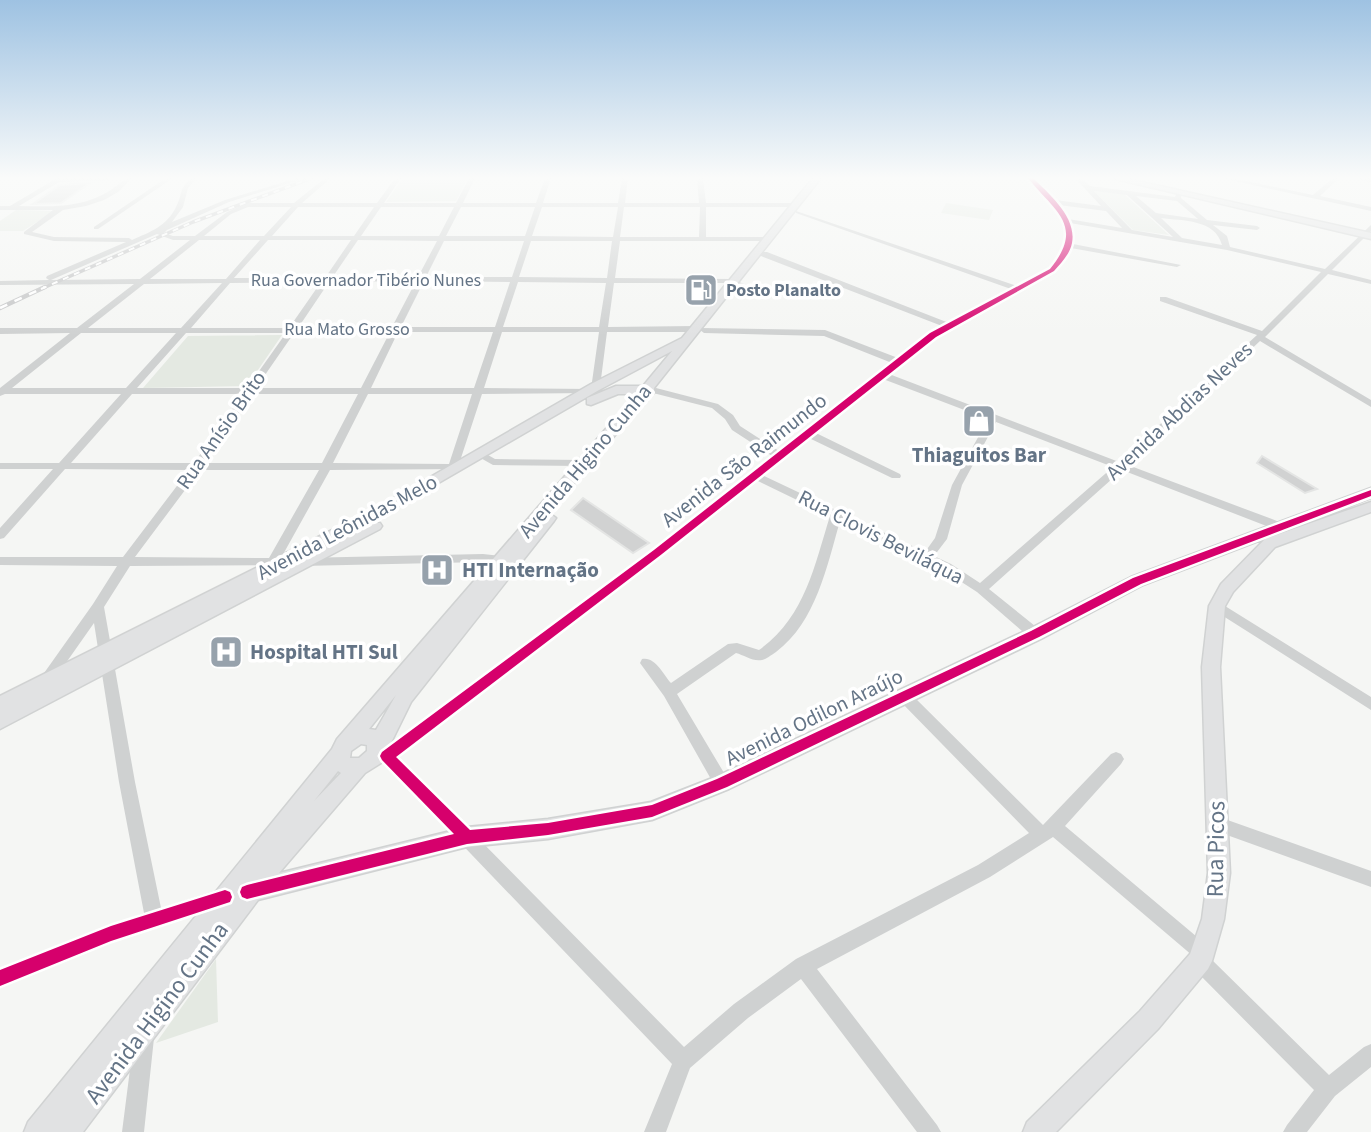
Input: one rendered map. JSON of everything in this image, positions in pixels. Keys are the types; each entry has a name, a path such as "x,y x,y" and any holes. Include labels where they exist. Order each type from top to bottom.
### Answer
{"main road":[{"name":"Avenida Higino Cunha","path":"66,1132 144,1033 236,894 344,748 558,506 775,231"},
{"name":"Avenida Higino Cunha","path":"736,282 764,254 780,231"},
{"name":"Avenida Higino Cunha","path":"38,1132 236,894 358,768 369,763 381,752 405,697 583,463 651,390 695,332"},
{"name":"Avenida Leônidas Melo","path":"0,721 279,562 456,467 486,458 592,389 695,332"},
{"path":"634,366 628,372 628,378 651,390"},
{"name":"Avenida Leônidas Melo","path":"0,705 44,683 106,659 307,562 486,458 604,394 622,390 651,390"},
{"name":"Avenida Odilon Araújo","path":"1286,531 1371,493"},
{"name":"Avenida Odilon Araújo","path":"236,894 467,837 548,829 652,811 722,783 1035,634 1137,581 1286,531 1371,506"},
{"name":"Rua Picos","path":"1037,1132 1149,1020 1201,957 1216,897 1219,825 1211,667 1217,606 1227,588 1270,543 1286,531"},
{"path":"358,768 342,764 344,748 367,736 381,752"}],"street":[{"path":"29,231 26,233 54,239 133,240"},
{"path":"1,392 206,231"},
{"path":"0,535 274,231"},
{"name":"Rua Anísio Brito","path":"44,683 98,607 127,560 197,466 360,231"},
{"path":"279,562 445,231"},
{"path":"0,466 456,467 533,231"},
{"path":"1,392 592,389 604,330 617,231"},
{"path":"702,231 702,239"},
{"path":"857,231 1019,289"},
{"path":"1070,231 1068,245 1177,265"},
{"path":"1129,231 1227,248 1371,282"},
{"path":"1170,231 1179,239"},
{"path":"1215,231 1224,238 1227,248"},
{"path":"50,278 133,240 162,232 168,238 767,239"},
{"name":"Avenida Abdias Neves","path":"981,589 1121,466 1369,232"},
{"name":"Avenida São Raimundo","path":"381,752 532,648 933,334 1052,270 1059,263 1068,245"},
{"path":"764,254 949,326"},
{"name":"Rua Governador Tibério Nunes","path":"0,283 421,279 736,282"},
{"path":"1163,299 1261,335 1371,404"},
{"name":"Rua Mato Grosso","path":"0,331 499,328 825,333 899,362"},
{"path":"882,375 1286,531"},
{"path":"651,390 715,406 729,417 736,428 779,456"},
{"path":"928,556 941,539 957,485 993,418"},
{"path":"808,433 896,476"},
{"path":"486,458 583,463"},
{"name":"Rua Clovis Beviláqua","path":"753,475 928,556 981,589 1035,634"},
{"path":"669,692 733,648 741,648 758,656 767,652 798,621 812,592 837,513"},
{"path":"0,561 509,560"},
{"path":"1217,606 1371,704"},
{"path":"98,607 127,782 154,918"},
{"path":"647,663 669,692 722,783"},
{"path":"904,695 1048,831 1201,957 1328,1089"},
{"path":"381,752 467,837 682,1061"},
{"path":"655,1132 682,1061 741,1011 803,966 984,871 1048,831 1116,759"},
{"path":"1219,825 1371,879"},
{"path":"0,978 53,955 154,918 236,894"},
{"path":"803,966 930,1132"},
{"path":"133,1132 144,1033"},
{"path":"1294,1132 1328,1089 1371,1054"}],"shaded area":[{"path":"1139,231 1164,231 1169,235"},
{"path":"282,335 247,386 143,388 188,336"},
{"path":"216,959 218,1022 156,1043"}],"building":[{"path":"1262,456 1317,489 1305,493 1257,463"},
{"path":"583,498 649,543 633,553 571,510"}],"railway":[{"path":"41,289 173,231"},
{"path":"0,308 45,287"}],"cycle path":[{"path":"467,837 387,756 658,552 933,335 1052,270 1069,244 1070,231"},
{"path":"247,892 467,837 548,829 652,811 722,783 1035,634 1137,581 1371,493"},
{"path":"0,978 111,934 225,897"}],"place":[{"name":"Posto Planalto","path":"701,290"},
{"name":"Thiaguitos Bar","path":"979,421"},
{"name":"HTI Internação","path":"437,570"},
{"name":"Hospital HTI Sul","path":"226,652"}]}
